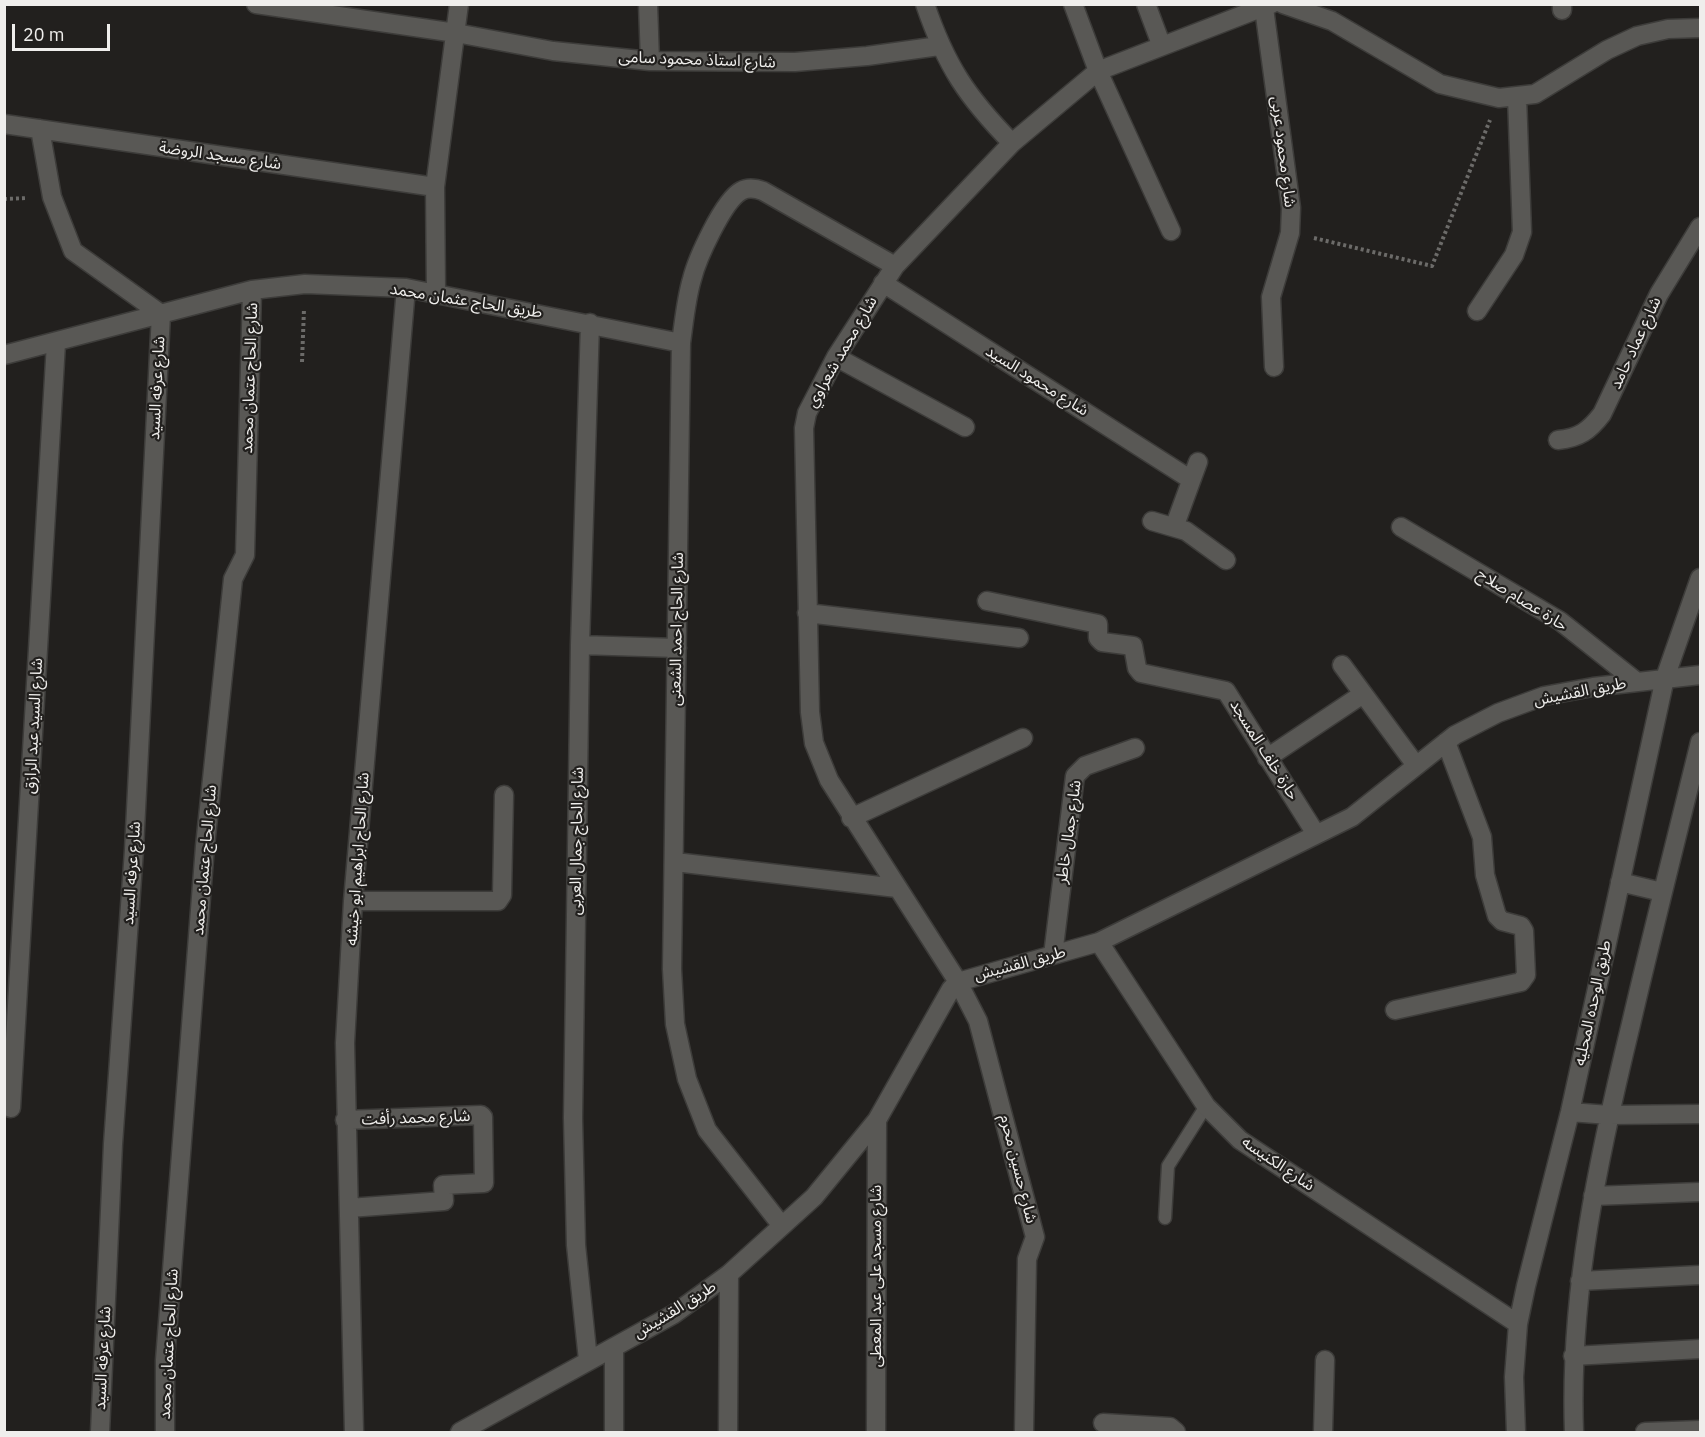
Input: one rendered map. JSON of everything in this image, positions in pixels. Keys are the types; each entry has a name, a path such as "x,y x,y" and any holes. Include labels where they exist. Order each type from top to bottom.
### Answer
{"street":[{"name":"شارع استاذ محمود سامى","path":"256,4 456,33 553,51 650,62 795,62 867,56 939,46"},
{"path":"436,292 435,187 459,4"},
{"path":"648,4 650,62"},
{"path":"925,4 939,46 959,82 979,109 1012,143"},
{"path":"1073,4 1098,71 1171,231"},
{"path":"1146,4 1161,44"},
{"path":"1283,4 1332,21 1440,84 1508,97 1535,94 1607,50 1636,36 1668,29 1701,28"},
{"name":"شارع محمد شعراوي","path":"897,888 829,780 814,743 810,712 807,613 804,428 807,412 836,357 895,266 1012,143 1098,71 1161,44 1220,13 1267,6"},
{"name":"شارع محمود عربى","path":"1267,6 1292,208 1290,233 1271,297 1274,367"},
{"path":"1477,311 1514,255 1522,232 1508,97"},
{"name":"شارع مسجد الروضة","path":"4,124 435,187"},
{"path":"40,129 52,197 73,251 161,314"},
{"name":"شارع الحاج احمد الشعنى","path":"782,1226 707,1130 687,1079 675,1024 672,969 681,343 691,280 702,250 717,221 735,194 742,190 756,188 763,191 895,266"},
{"name":"شارع عماد حامد","path":"1558,440 1576,438 1592,428 1602,414 1659,294 1701,226"},
{"name":"شارع محمود السيد","path":"883,283 1190,479"},
{"name":"طريق الحاج عثمان محمد","path":"4,355 57,343 252,290 305,284 406,288 436,292 681,343"},
{"name":"شارع الحاج ابراهيم ابو خيشه","path":"354,1432 345,1043 353,901 406,288"},
{"name":"شارع الحاج عتمان محمد","path":"165,1432 165,1360 205,846 233,579 245,555 252,290"},
{"name":"شارع عرفه السيد","path":"100,1432 113,1144 134,850 161,314"},
{"name":"شارع الحاج جمال العربى","path":"588,1360 576,1245 573,1118 580,645 590,323"},
{"name":"شارع السيد عبد الرازق","path":"11,1108 57,343"},
{"path":"836,357 965,427"},
{"path":"1174,525 1198,462"},
{"path":"1152,521 1174,525 1226,560"},
{"name":"حارة عصام صلاح","path":"1401,527 1560,621 1636,682"},
{"name":"طريق الوحده المحليه","path":"1516,1432 1514,1377 1518,1324 1570,1112 1665,678 1701,578"},
{"name":"حارة خلف المسجد","path":"987,600 1098,624 1098,638 1102,642 1133,646 1137,668 1141,673 1223,689 1230,695 1316,834"},
{"path":"807,613 1019,638"},
{"path":"580,645 676,648"},
{"path":"1342,665 1415,764"},
{"name":"طريق القشيش","path":"468,1430 588,1360 674,1314 729,1274 814,1197 877,1120 951,989 958,982 1099,942 1352,817 1395,784 1415,764 1446,742 1498,712 1544,696 1701,675"},
{"path":"1267,758 1364,694"},
{"path":"851,818 1023,738"},
{"path":"1395,1010 1521,982 1526,975 1524,931 1521,926 1502,921 1497,916 1485,875 1482,837 1446,742"},
{"path":"1574,1432 1573,1356 1580,1281 1593,1196 1609,1115 1662,892 1701,742"},
{"name":"شارع جمال خاطر","path":"1053,955 1075,776 1085,766 1135,748"},
{"path":"353,901 498,901 502,895 504,795"},
{"path":"675,862 897,888"},
{"path":"1620,882 1662,892"},
{"name":"شارع حسين محرم","path":"897,888 958,982 983,1033 1035,1237 1027,1259 1024,1432"},
{"name":"شارع الكنيسه","path":"1099,942 1206,1106 1240,1140 1518,1324"},
{"path":"1570,1112 1609,1115 1701,1114"},
{"name":"شارع محمد رأفت","path":"345,1120 481,1115 483,1118 484,1183 443,1185 444,1202 349,1208"},
{"name":"شارع مسجد على عبد المعطى","path":"876,1432 877,1120"},
{"path":"1593,1196 1701,1192"},
{"path":"728,1432 729,1274"},
{"path":"1580,1281 1701,1275"},
{"path":"614,1347 614,1432"},
{"path":"1573,1356 1701,1349"},
{"path":"1323,1432 1325,1360"},
{"path":"1103,1423 1170,1427 1176,1432"},
{"path":"1645,1432 1701,1430"}],"lane":[{"path":"1165,1218 1169,1162 1191,1132 1206,1106"}],"path":[{"path":"1290,233 1432,266 1508,97"},
{"path":"302,363 305,284"}]}
